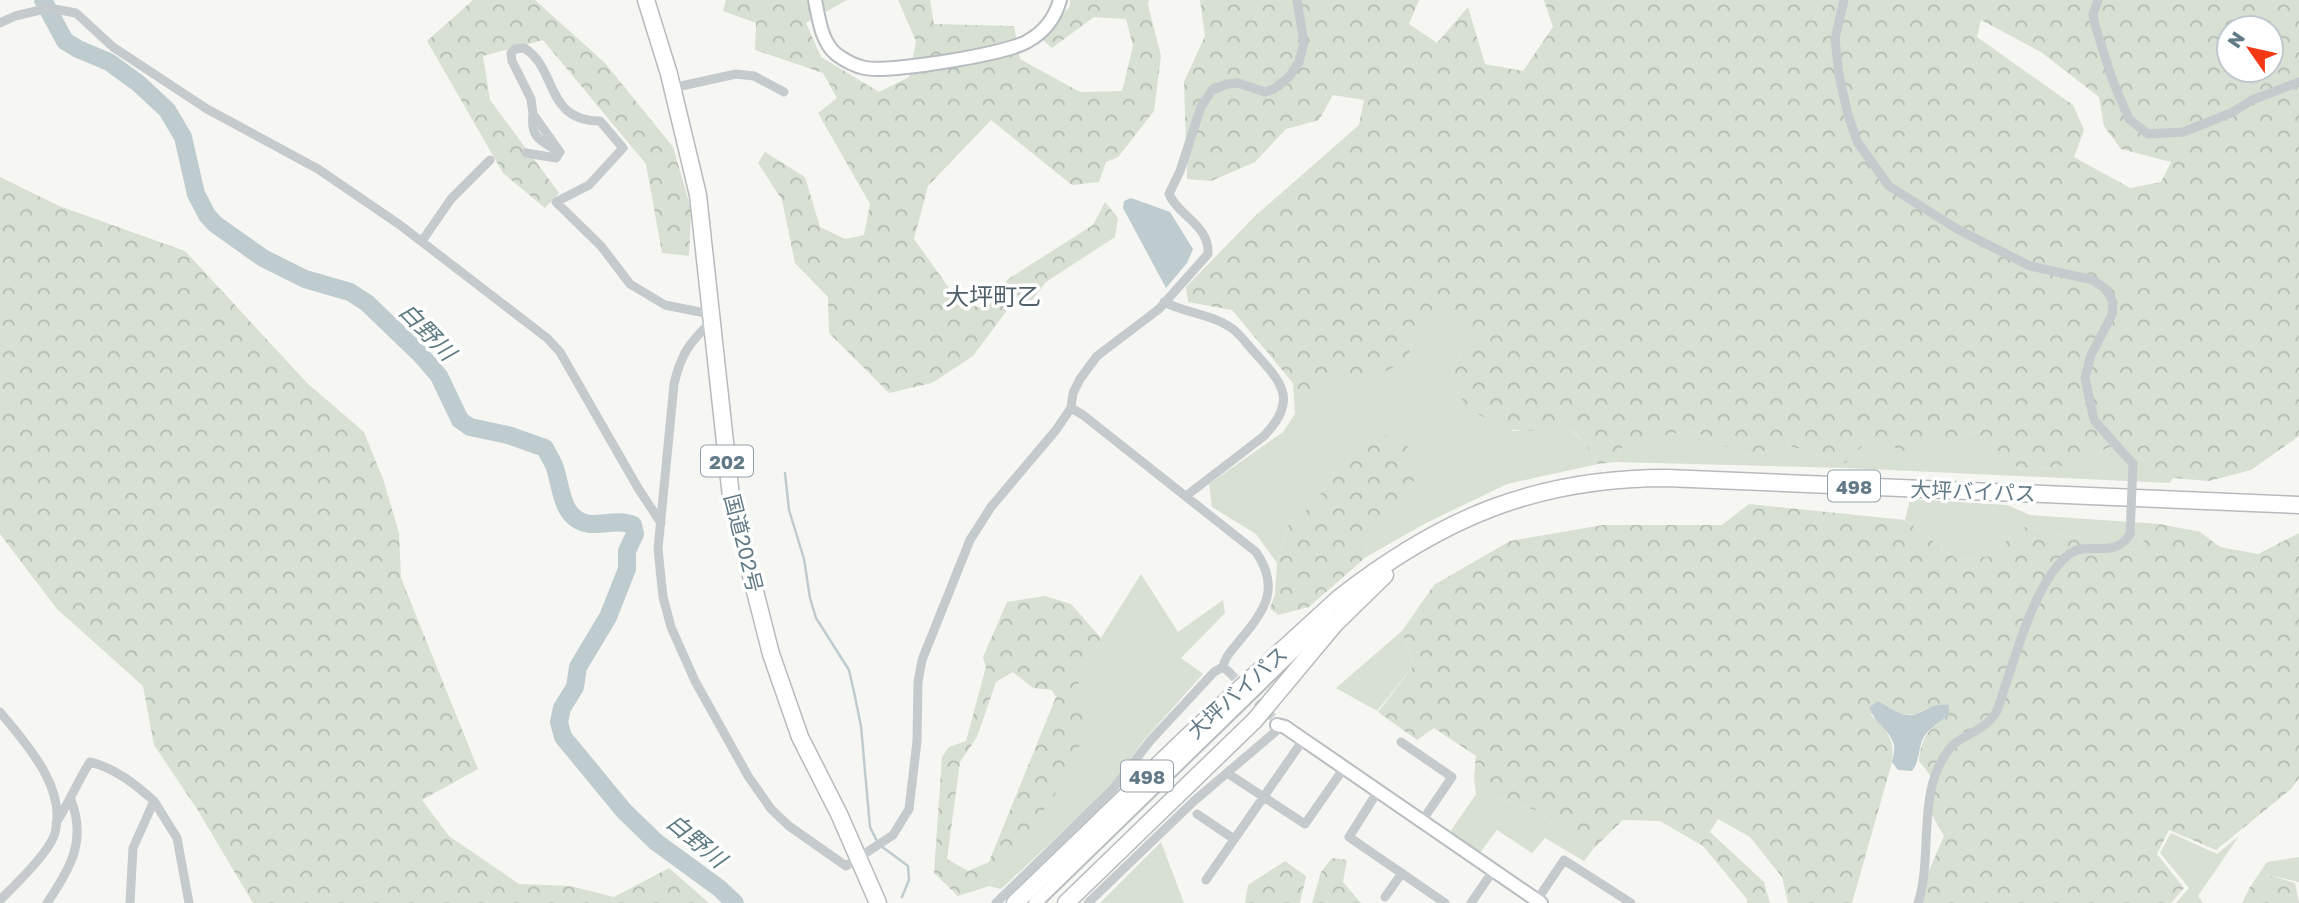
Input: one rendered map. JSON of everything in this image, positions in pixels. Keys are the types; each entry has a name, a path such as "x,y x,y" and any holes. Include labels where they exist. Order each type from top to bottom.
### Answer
{"highway":[{"name":"国道202号","path":"646,0 672,88 698,195 731,497 771,654 800,737 839,814 878,903"},
{"name":"大坪バイパス","path":"1015,903 1186,738 1325,611 1363,580 1421,544 1483,511 1513,499 1554,488 1636,478 2299,505"},
{"name":"大坪バイパス","path":"1066,903 1255,720 1335,624 1375,583 1423,546 1483,511"}],"street":[{"path":"815,0 820,27 835,53 866,68 887,68 1015,48 1041,33 1052,19 1060,0"},
{"path":"526,153 556,158 560,152 533,114 531,99 512,61 511,53 515,49 524,48 534,54 557,100 576,119 600,121 624,148 589,185 556,202 601,246 630,284 664,305 711,318 679,360 669,423 657,549 671,626 695,681 748,776 771,809 789,826 846,866 893,835 909,809 922,660 966,550 991,507 1056,430 1071,408 1073,393 1080,379 1097,356 1159,309 1208,254 1209,245 1193,220 1172,201 1169,194 1180,171 1201,107 1212,90 1227,84 1247,85 1265,92 1274,89 1289,77 1299,62 1304,43 1297,0"},
{"path":"1844,0 1835,39 1848,116 1858,143 1888,186 1957,229 2030,266 2093,280 2107,290 2113,302 2112,315 2091,355 2085,377 2094,419 2133,464 2130,534 2115,548 2078,549 2069,554 2039,590 1997,710 1987,723 1952,746 1938,768 1930,800 1923,888 1918,903"},
{"path":"2098,0 2093,14 2112,79 2129,119 2148,134 2183,132 2299,82"},
{"path":"0,23 15,16 48,8 76,13 113,47 142,67 207,109 318,169 422,241 547,338 560,352 661,523"},
{"path":"672,88 736,74 754,76 784,92"},
{"path":"422,241 451,199 489,160"},
{"path":"1164,302 1180,310 1217,320 1232,328 1280,380 1284,393 1281,414 1269,431 1186,496"},
{"path":"996,903 1113,789 1150,741 1214,672 1226,670 1224,659 1257,620 1265,606 1269,587 1267,567 1256,552 1071,408"},
{"path":"1035,903 1343,604 1385,569 1421,544"},
{"path":"0,712 28,746 43,770 53,791 57,809 54,835 25,876 0,900"},
{"path":"1088,903 1194,801 1275,733 1276,723 1539,902 1564,860 1631,903"},
{"path":"1206,880 1303,740"},
{"path":"1401,742 1451,777 1422,821"},
{"path":"56,823 90,762 113,770 154,801 177,838 189,903"},
{"path":"1227,773 1305,824 1344,768"},
{"path":"1378,791 1349,837 1444,903"},
{"path":"47,903 74,853 79,832 77,814 71,800"},
{"path":"130,903 132,848 154,801"},
{"path":"1197,814 1234,839"},
{"path":"1471,903 1493,871"},
{"path":"1385,897 1402,873"}],"green space":[{"path":"473,0 535,0 605,63 673,147 691,209 689,256 662,253 646,164 543,40 483,56 490,100 559,193 545,208 503,173 427,41"},
{"path":"726,0 847,0 806,23 821,57 879,92 909,77 916,41 898,0 930,0 934,24 1014,26 1020,59 1080,92 1122,91 1133,46 1126,19 1094,17 1052,48 1042,39 1070,6 1070,0 1149,0 1161,56 1154,111 1118,157 1106,162 1099,182 1072,185 991,120 928,186 914,239 959,302 986,309 1008,279 1093,225 1105,202 1118,218 1115,237 1046,282 1032,300 1011,305 973,356 932,383 889,393 829,333 828,297 795,263 782,200 758,163 765,152 805,177 820,227 845,239 864,235 870,204 818,113 837,98 823,73 755,50 756,23 723,11"},
{"path":"1200,0 1419,0 1409,24 1437,43 1468,7 1485,64 1523,71 1553,27 1544,0 2299,0 2299,436 2251,470 2209,481 2173,478 2118,444 2065,466 2019,469 1977,432 1904,451 1870,438 1846,463 1790,446 1744,455 1691,430 1624,444 1615,462 1598,464 1579,436 1571,431 1563,428 1511,429 1465,407 1452,371 1473,330 1462,310 1424,318 1406,361 1362,383 1329,368 1311,409 1295,414 1293,383 1232,310 1188,302 1186,287 1255,216 1359,125 1364,100 1333,95 1319,120 1286,129 1255,162 1211,181 1187,179 1184,82 1205,36","holes":["1981,20 2041,52 2099,97 2104,126 2121,149 2171,162 2161,182 2130,188 2074,157 2084,130 2073,105 1977,37"]},
{"path":"0,177 59,206 185,251 307,383 364,432 383,479 399,533 401,578 478,769 422,800 449,836 519,884 570,886 614,897 669,868 709,903 253,903 197,809 154,745 143,686 57,609 0,534"},
{"path":"1462,310 1473,330 1452,371 1513,431 1564,428 1581,438 1598,464 1507,484 1426,523 1366,557 1368,542 1420,473 1344,458 1314,504 1289,523 1277,563 1256,534 1212,507 1209,484 1283,432 1295,414 1311,409 1329,367 1406,361 1424,318"},
{"path":"1691,430 1744,455 1790,446 1846,463 1870,438 1904,450 1978,432 2019,469 2065,466 2118,444 2173,478 2170,483 1847,468 1615,462 1624,444"},
{"path":"1386,435 1406,445 1418,457 1420,473 1368,542 1366,557 1309,607 1278,615 1270,608 1275,594 1277,563 1289,523 1314,504 1344,458"},
{"path":"1910,499 2007,505 2030,515 2160,524 2135,550 2020,526 1992,556 1958,560 1905,520"},
{"path":"1749,504 1905,520 1958,560 1992,556 2020,526 2135,550 2160,524 2200,532 2220,547 2258,554 2299,533 2299,778 2291,789 2216,850 2169,830 2157,854 2184,888 2171,903 1915,903 1944,836 1931,813 1930,775 1919,761 1920,752 1927,734 1949,715 1949,706 1934,706 1906,715 1878,701 1871,715 1889,736 1892,762 1852,903 1788,903 1782,877 1750,837 1718,819 1710,832 1764,882 1770,903 1747,903 1747,899 1703,846 1660,821 1623,820 1594,848 1569,839 1538,811 1488,795 1474,778 1476,756 1434,728 1417,740 1378,712 1414,665 1402,631 1434,585 1510,541 1603,525 1722,525"},
{"path":"1141,574 1178,632 1223,600 1225,613 1181,658 1203,674 1144,740 1108,789 1001,889 989,886 1065,781 1072,697 1101,638"},
{"path":"1045,596 1071,604 1101,638 1072,697 1089,722 1065,781 989,886 958,896 934,873 942,757 949,747 966,741 986,667 983,657 1007,602","holes":["1013,672 1033,688 1052,690 1056,697 989,862 968,871 947,859 960,762 977,737 996,682"]},
{"path":"1402,631 1414,665 1377,711 1336,688"},
{"path":"1474,778 1488,795 1538,811 1569,839 1594,848 1584,861 1545,838 1532,853 1497,830 1479,854 1450,832 1476,794"},
{"path":"2171,833 2217,854 2239,836 2198,896 2203,903 2176,903 2189,888 2160,853"},
{"path":"1161,842 1184,903 1100,903"},
{"path":"2299,857 2299,882 2268,875 2250,887 2267,862"},
{"path":"1332,858 1347,860 1343,882 1361,903 1312,903 1321,872"},
{"path":"1285,861 1306,876 1300,903 1245,903 1248,885"},
{"path":"2268,875 2295,883 2299,903 2242,903 2250,887"}],"shaded area":[{"path":"1131,198 1170,212 1193,249 1187,263 1166,288 1123,208 1124,201"},
{"path":"1878,701 1906,715 1916,714 1934,706 1949,705 1949,715 1925,735 1912,771 1898,770 1892,762 1892,739 1871,712 1870,707"}],"waterway":[{"name":"白野川","path":"43,0 65,41 109,62 138,83 167,110 183,137 196,194 215,224 263,258 305,279 350,292 367,303 439,376 460,420 470,427 508,435 545,448 554,465 564,502 573,517 590,524 617,522 633,525 635,534 627,551 627,569 608,617 578,667 575,687 562,708 559,722 563,737 624,811 656,842 735,903"},
{"path":"785,473 789,510 804,559 816,618 849,670 861,726 870,827 877,841"},
{"path":"881,846 908,866 909,880 902,897"}],"tunnel":[{"path":"1229,672 1275,720"}],"district":[{"name":"大坪町乙","path":"993,295"}]}
